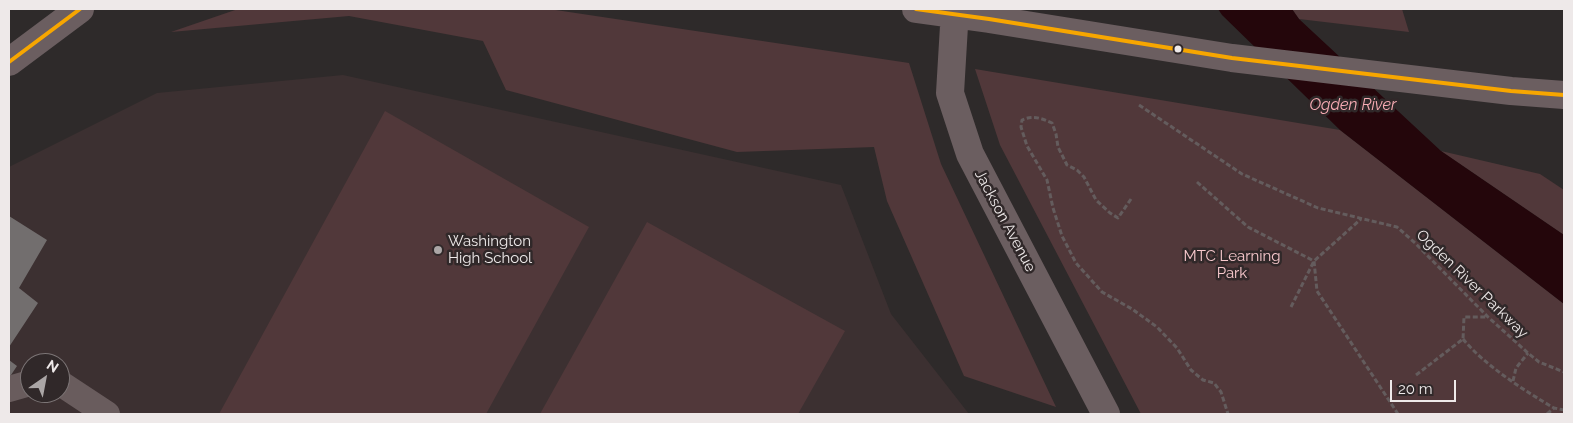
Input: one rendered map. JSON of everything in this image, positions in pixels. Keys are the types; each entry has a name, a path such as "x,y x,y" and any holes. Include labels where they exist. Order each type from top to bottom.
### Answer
{"main road":[{"path":"9,62 80,9"},
{"path":"916,9 955,12 1232,58 1511,91 1564,95"},
{"name":"Jackson Avenue","path":"955,12 950,92 970,154 1106,414"}],"street":[{"path":"70,390 107,414"}],"path":[{"name":"Ogden River Parkway","path":"1139,105 1242,174 1318,208 1397,227 1488,317 1528,353 1539,362 1564,372"},
{"path":"1131,199 1118,218 1110,214 1096,200 1084,177 1077,170 1067,165 1062,157 1052,123 1039,118 1028,117 1022,120 1021,127 1027,146 1047,180 1062,236 1076,263 1102,292 1156,327 1177,348 1191,370 1203,380 1214,383 1221,392 1228,414"},
{"path":"1197,182 1248,226 1314,261"},
{"path":"1291,307 1314,261 1362,219"},
{"path":"1314,261 1317,291 1398,414"},
{"path":"1488,317 1464,317 1463,339 1474,352 1513,381 1554,408 1564,410"},
{"path":"1416,375 1463,339"},
{"path":"1513,381 1516,368 1528,353"},
{"path":"1547,414 1554,408"}],"shaded area":[{"name":"Washington High School","path":"343,75 841,185 891,314 969,414 9,414 9,167 157,93"}],"green space":[{"path":"238,9 549,9 909,63 941,164 1056,407 964,376 887,201 874,147 737,152 506,90 483,41 349,16 171,32"},
{"path":"1292,9 1402,9 1409,32 1299,19"},
{"name":"MTC Learning Park","path":"975,69 1340,130 1564,304 1564,414 1141,414 1000,145"},
{"path":"385,111 589,227 486,414 219,414"},
{"path":"1441,151 1540,174 1564,190 1564,235"},
{"path":"647,222 845,331 798,414 540,414"}],"water":[{"name":"Ogden River","path":"1218,9 1292,9 1299,19 1441,151 1564,235 1564,304 1340,130"}],"building":[{"path":"9,216 47,240 19,288 38,303 9,347"},
{"path":"9,360 17,366 9,378"}],"transit line":[{"path":"9,62 80,9"},
{"path":"916,9 1232,58 1511,91 1564,95"}],"place":[{"name":"Washington High School","path":"438,250"}]}
